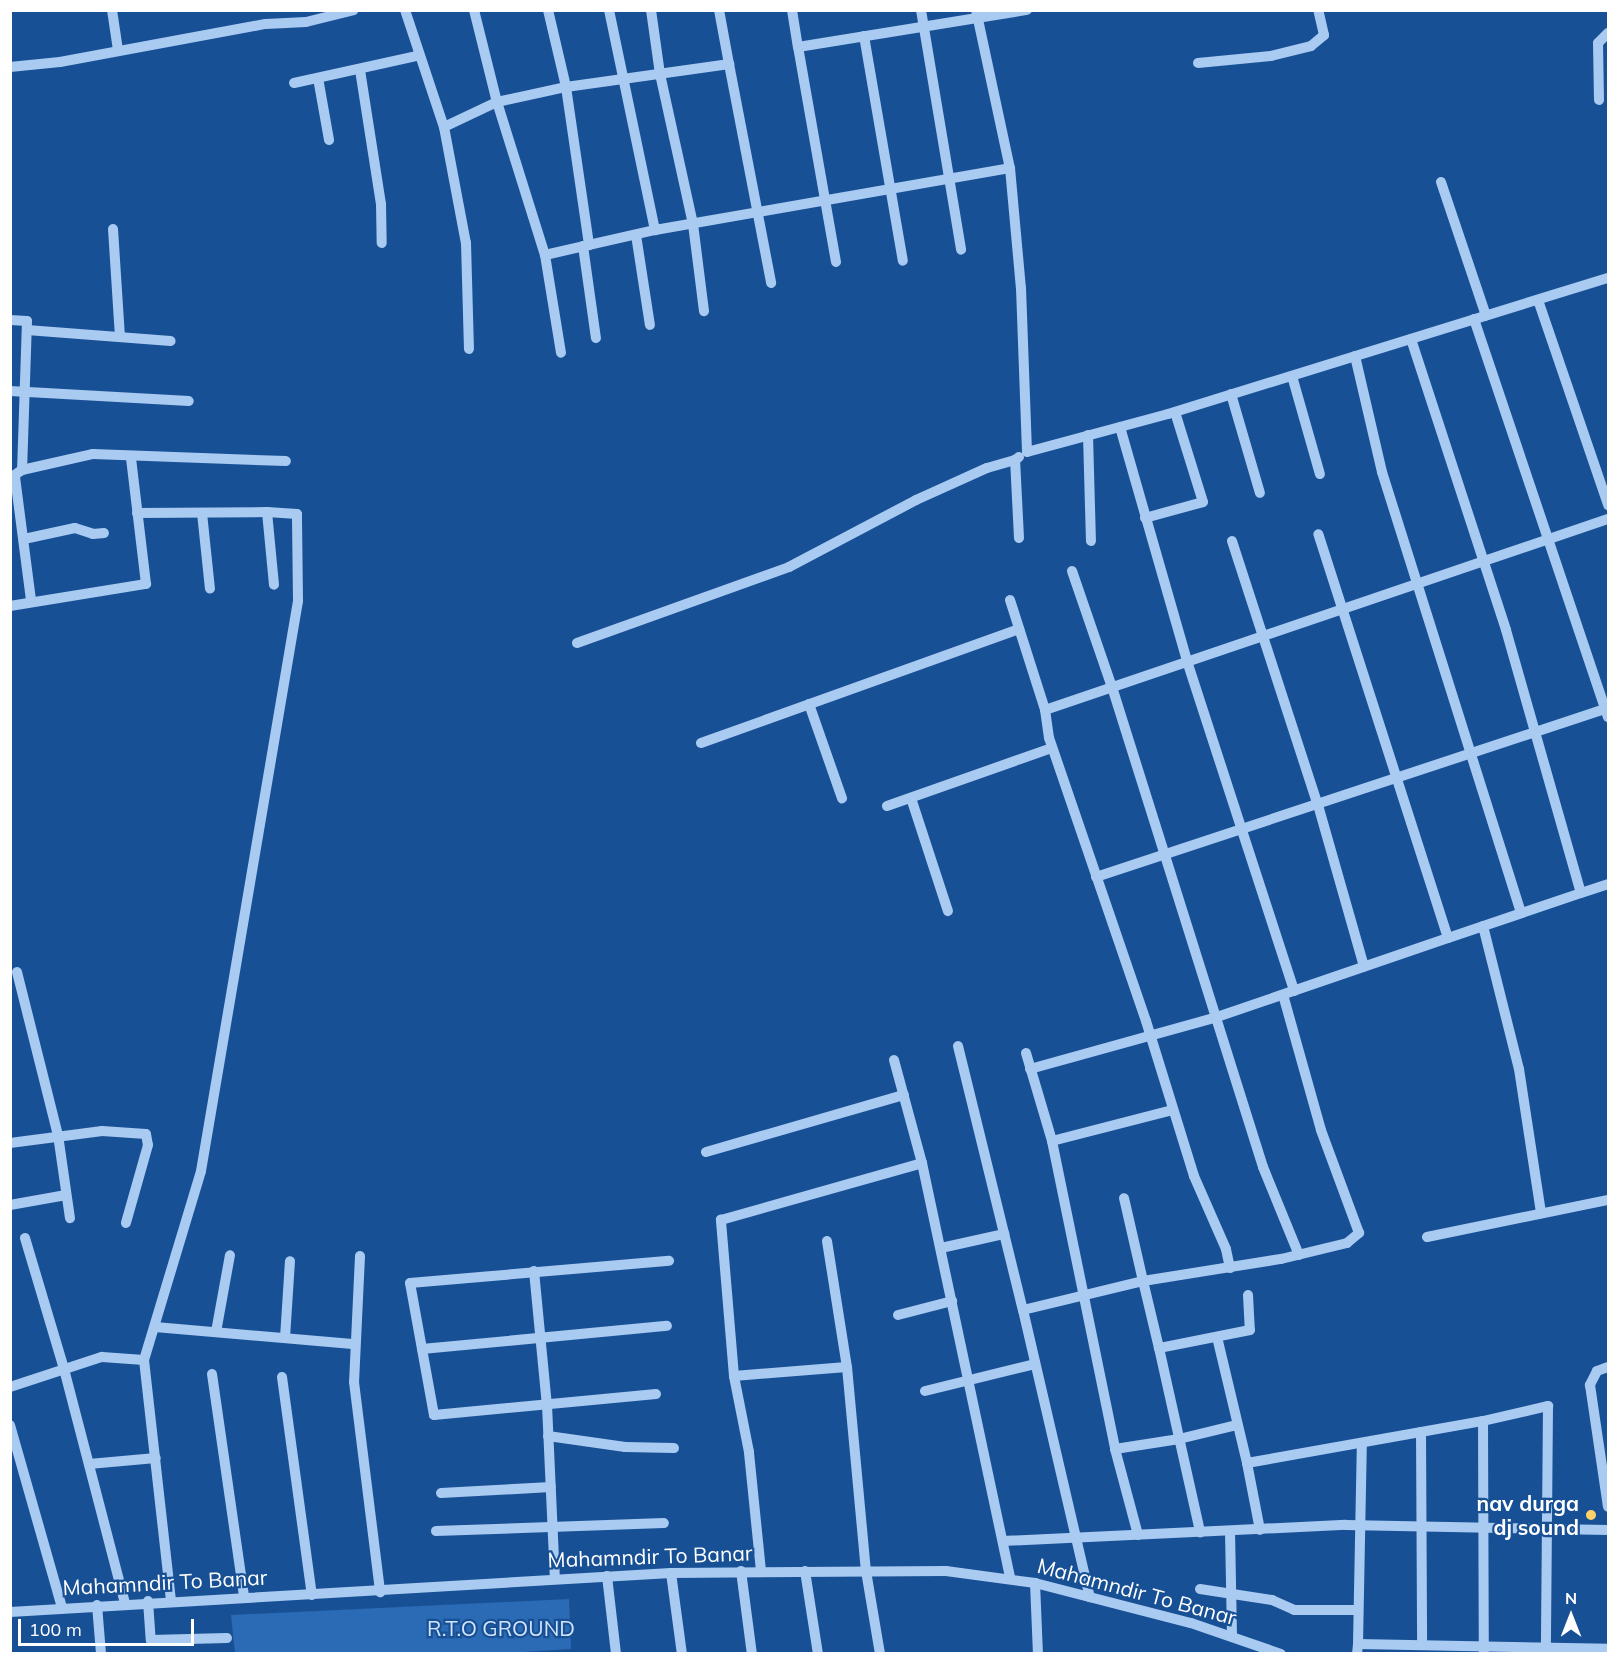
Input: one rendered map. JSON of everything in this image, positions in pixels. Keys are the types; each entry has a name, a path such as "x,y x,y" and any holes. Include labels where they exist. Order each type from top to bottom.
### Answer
{"street":[{"path":"112,10 118,50"},
{"path":"10,67 266,24 306,22 354,10"},
{"path":"405,10 417,56 444,127 466,243 469,349"},
{"path":"474,10 497,102 544,255 561,353"},
{"path":"548,10 566,87 596,338"},
{"path":"609,10 655,230"},
{"path":"651,10 660,74 693,224 704,311"},
{"path":"719,10 771,283"},
{"path":"792,10 836,262"},
{"path":"921,10 961,250"},
{"path":"798,47 977,15 1027,10"},
{"path":"1198,63 1271,56 1311,46 1324,35 1318,10"},
{"path":"977,15 1010,168 1022,288 1027,452"},
{"path":"1599,100 1598,43 1608,33"},
{"path":"864,36 893,190 903,261"},
{"path":"294,83 417,56"},
{"path":"444,127 497,102 566,87 729,64"},
{"path":"360,70 373,146 382,243"},
{"path":"318,78 329,140"},
{"path":"544,255 655,230 827,203 1010,168"},
{"path":"1441,182 1486,316"},
{"path":"113,229 120,337"},
{"path":"636,235 650,326"},
{"path":"577,643 789,567 916,500 1015,460 1027,452 1175,412 1608,278"},
{"path":"1538,300 1608,505"},
{"path":"1096,877 1166,857 1536,733 1608,712 1474,319"},
{"path":"10,320 27,321 24,394 16,475 31,601"},
{"path":"27,330 171,341"},
{"path":"1411,339 1439,433 1485,562 1581,893"},
{"path":"1355,356 1382,472 1415,585 1472,754 1521,913"},
{"path":"1292,376 1320,474"},
{"path":"10,391 24,394 189,401"},
{"path":"1231,394 1260,493"},
{"path":"1145,518 1203,502 1175,412"},
{"path":"1120,427 1187,661 1294,991"},
{"path":"1088,435 1091,541"},
{"path":"16,475 93,454 131,458 286,461"},
{"path":"10,606 146,584 131,458"},
{"path":"1015,460 1019,538"},
{"path":"137,513 267,512 297,514 298,601 201,1171 144,1360 171,1600"},
{"path":"267,512 274,585"},
{"path":"202,513 210,589"},
{"path":"1045,710 1264,634 1549,541 1608,519"},
{"path":"24,539 75,528 93,534 104,533"},
{"path":"1318,534 1394,781 1448,938"},
{"path":"1232,541 1318,805 1364,967"},
{"path":"1072,572 1112,687 1263,1167 1299,1255"},
{"path":"1010,600 1045,710 1052,748 1173,1110 1230,1268"},
{"path":"702,743 1019,629"},
{"path":"809,704 842,798"},
{"path":"887,806 1052,748"},
{"path":"911,798 948,911"},
{"path":"1030,1069 1217,1017 1608,884"},
{"path":"1483,926 1519,1069 1541,1213"},
{"path":"17,972 58,1135 70,1218"},
{"path":"1023,1310 1143,1281 1299,1255 1355,1239 1358,1226 1321,1130 1283,995"},
{"path":"958,1046 1090,1597"},
{"path":"1026,1053 1052,1141 1115,1449 1138,1535"},
{"path":"894,1060 922,1163 1010,1577"},
{"path":"706,1152 904,1095"},
{"path":"1052,1141 1173,1110"},
{"path":"10,1143 58,1135 134,1131 148,1137 126,1223"},
{"path":"761,1571 749,1452 734,1376 721,1220 922,1163"},
{"path":"10,1205 66,1195"},
{"path":"1124,1198 1200,1532"},
{"path":"1427,1237 1608,1200"},
{"path":"941,1248 1004,1234"},
{"path":"25,1238 64,1369 125,1603"},
{"path":"827,1241 847,1366 866,1571 880,1653"},
{"path":"216,1332 230,1255"},
{"path":"360,1256 354,1382 380,1592"},
{"path":"285,1338 291,1261"},
{"path":"656,1394 434,1415 410,1283 669,1261"},
{"path":"534,1271 547,1405 555,1578"},
{"path":"1159,1348 1250,1329 1248,1295"},
{"path":"898,1316 952,1301"},
{"path":"422,1349 667,1326"},
{"path":"155,1327 356,1344"},
{"path":"1217,1337 1247,1463 1260,1530"},
{"path":"10,1387 102,1357 144,1360"},
{"path":"925,1391 1035,1364"},
{"path":"734,1376 847,1366"},
{"path":"1608,1367 1598,1371 1590,1385 1608,1507"},
{"path":"212,1374 244,1597"},
{"path":"282,1377 312,1595"},
{"path":"1247,1463 1362,1444 1548,1406 1546,1647"},
{"path":"1483,1420 1486,1528 1485,1649"},
{"path":"10,1425 62,1607"},
{"path":"1115,1449 1179,1439 1237,1425"},
{"path":"1421,1432 1424,1527 1422,1644"},
{"path":"548,1436 625,1447 674,1448"},
{"path":"1362,1444 1357,1648 1422,1644 1485,1649 1546,1647 1608,1649"},
{"path":"89,1464 156,1458"},
{"path":"441,1493 551,1487"},
{"path":"436,1531 664,1523"},
{"path":"1003,1541 1361,1526 1608,1530"},
{"path":"1230,1531 1232,1637"},
{"path":"741,1571 752,1653"},
{"name":"Mahamndir To Banar","path":"10,1612 171,1600 380,1592 555,1578 741,1571 946,1571 1010,1577 1035,1583 1232,1637 1281,1653"},
{"path":"805,1571 818,1653"},
{"path":"671,1573 682,1653"},
{"path":"607,1576 616,1653"},
{"path":"1035,1583 1038,1653"},
{"path":"1200,1589 1272,1600 1294,1610 1358,1610"},
{"path":"148,1602 151,1640 227,1638"},
{"path":"97,1605 101,1653"}],"green space":[{"name":"R.T.O GROUND","path":"569,1599 571,1649 494,1654 235,1653 231,1615"}],"place":[{"name":"nav durga dj sound","path":"1591,1515"}]}
